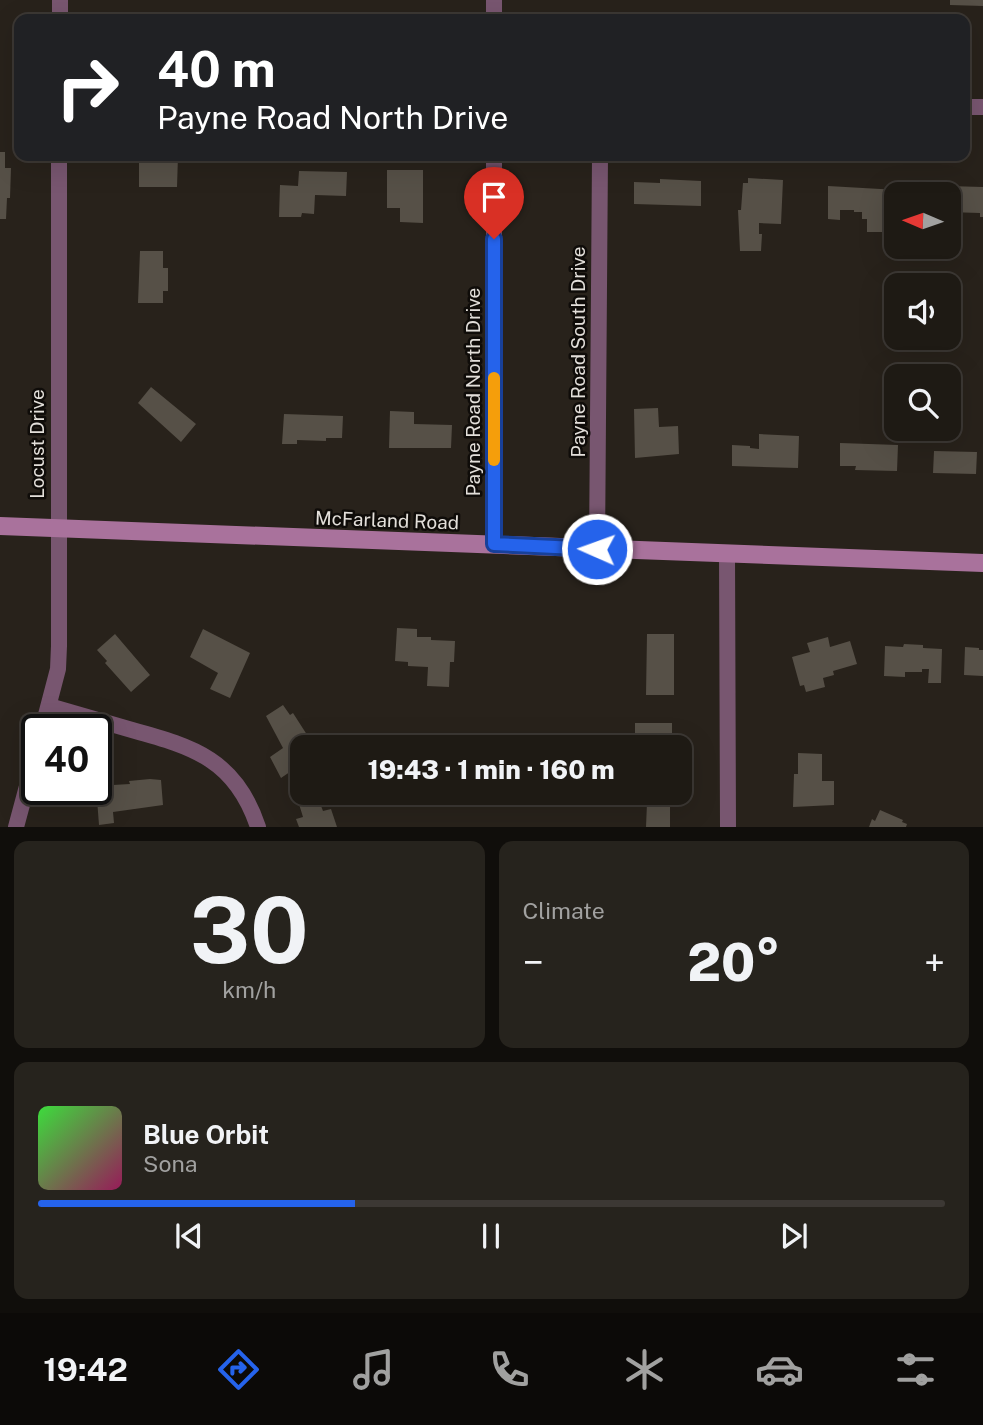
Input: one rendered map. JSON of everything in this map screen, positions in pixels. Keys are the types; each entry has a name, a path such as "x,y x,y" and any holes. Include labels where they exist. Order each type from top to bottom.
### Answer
{"street":[{"name":"Locust Drive","path":"46,714 58,669 59,646 59,161"},
{"name":"Payne Road North Drive","path":"494,161 494,544"},
{"name":"Payne Road South Drive","path":"597,549 600,161"},
{"name":"McFarland Road","path":"0,526 983,563"},
{"path":"727,553 728,827"},
{"path":"48,706 173,741 202,754 233,780 248,800 258,827"},
{"path":"16,827 22,805"}],"building":[{"path":"950,0 983,0 983,6 950,5"},
{"path":"0,152 5,152 5,168 11,168 6,219 0,219"},
{"path":"139,161 178,161 177,187 139,187"},
{"path":"387,170 423,170 423,223 400,222 400,208 387,208"},
{"path":"299,171 347,172 346,196 315,195 314,214 279,217 280,185 298,186"},
{"path":"748,178 783,180 781,224 759,223 759,234 762,234 761,251 740,251 738,210 741,210 743,183 748,183"},
{"path":"660,179 701,181 701,206 634,204 634,182 660,183"},
{"path":"828,186 884,189 884,232 867,232 867,219 862,219 862,212 854,210 840,210 840,220 828,219"},
{"path":"961,186 983,187 983,217 980,217 980,213 961,212"},
{"path":"140,251 163,251 163,268 168,268 168,291 163,291 163,303 138,303"},
{"path":"151,387 196,424 181,442 138,403"},
{"path":"658,408 659,427 678,426 679,454 635,458 634,409"},
{"path":"390,411 414,412 414,424 452,425 451,448 389,448"},
{"path":"284,414 343,416 342,438 326,438 326,441 297,440 297,444 282,444"},
{"path":"759,434 799,436 798,468 732,466 732,445 759,449"},
{"path":"840,443 898,445 897,471 855,470 856,466 840,466"},
{"path":"934,451 977,452 976,474 933,473"},
{"path":"397,628 417,629 417,637 455,641 454,662 450,662 449,687 427,686 428,667 408,666 408,662 395,661"},
{"path":"203,629 250,653 230,698 210,689 218,673 190,657"},
{"path":"115,634 150,675 131,692 97,650"},
{"path":"647,634 674,634 674,695 646,695"},
{"path":"828,637 830,647 850,641 857,664 833,671 834,675 823,678 825,687 806,692 804,685 800,686 792,657 810,652 807,643"},
{"path":"904,644 942,649 941,683 928,683 929,669 922,669 922,672 905,672 905,677 884,676 885,646 903,647"},
{"path":"965,647 983,650 983,676 964,675"},
{"path":"283,705 290,715 293,713 307,735 290,735 290,772 281,778 270,757 283,748 266,716"},
{"path":"635,723 672,723 672,735 635,735"},
{"path":"798,753 822,754 822,781 834,781 834,805 793,807"},
{"path":"161,780 163,805 113,812 114,823 99,825 97,805 112,805 112,785 130,784 129,781"},
{"path":"299,805 321,805 323,811 331,809 337,827 299,827 296,819 303,817"},
{"path":"647,805 670,805 670,827 646,827"},
{"path":"880,810 903,820 902,822 907,824 906,827 869,827"}],"slow traffic":[{"path":"494,378 494,460"}],"route":[{"path":"494,239 494,544 597,549"}]}
